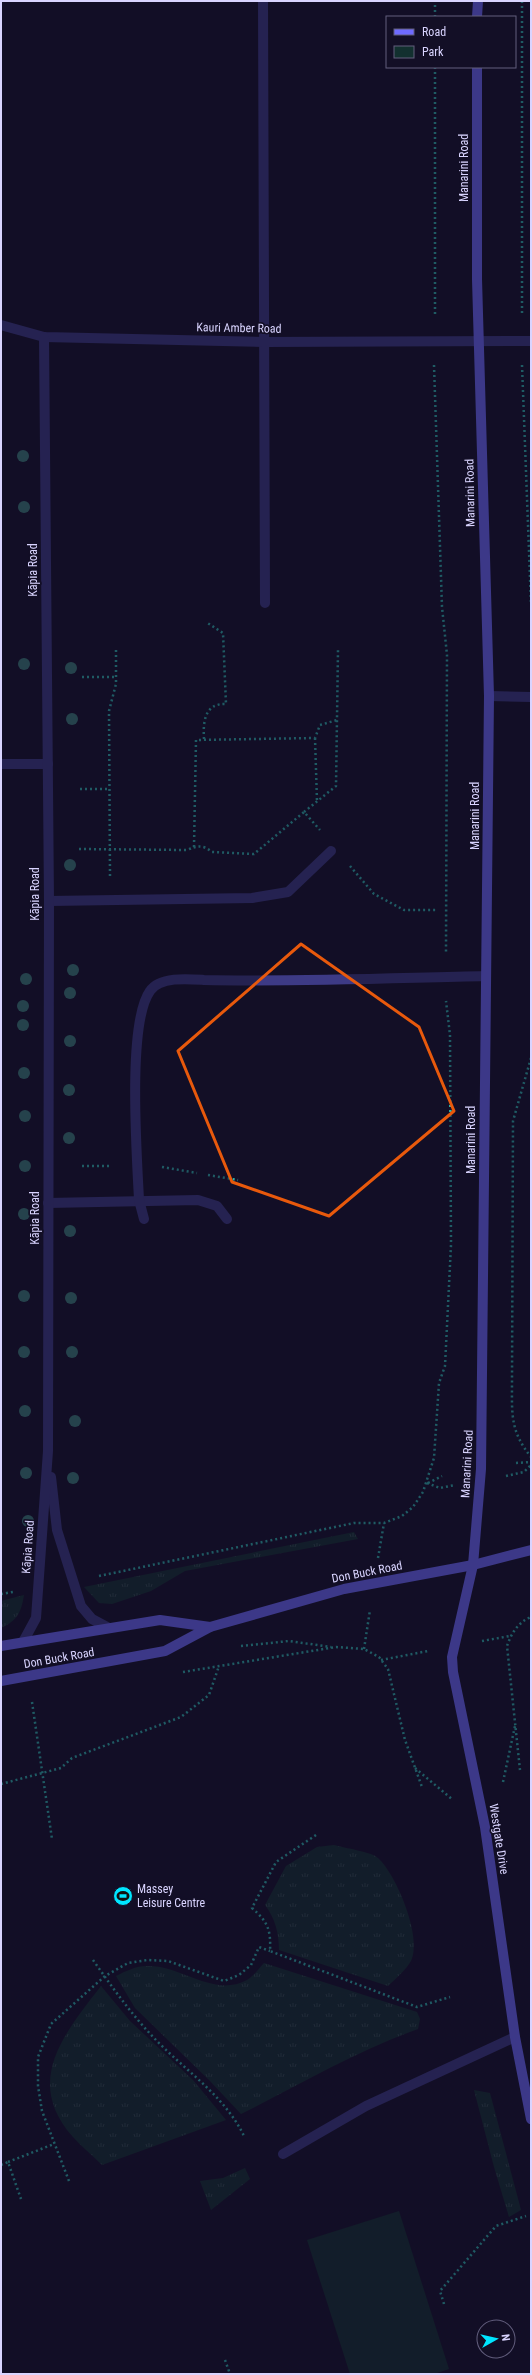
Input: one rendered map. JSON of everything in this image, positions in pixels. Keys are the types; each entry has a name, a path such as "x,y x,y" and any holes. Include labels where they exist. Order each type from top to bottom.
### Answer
{"street":[{"path":"263,1 265,603"},
{"path":"477,16 478,1"},
{"name":"Manarini Road","path":"473,1565 481,1469 489,696 479,342 477,68"},
{"name":"Kauri Amber Road","path":"1,325 44,337 264,342 531,341"},
{"name":"Kāpia Road","path":"23,1642 36,1618 48,1451 49,901 44,337"},
{"path":"489,696 531,697"},
{"path":"1,764 48,764"},
{"path":"49,901 252,898 288,892 331,851"},
{"path":"144,1219 138,1200 136,1041 142,1009 150,989 163,983 182,979 271,982 486,976"},
{"path":"48,1203 198,1200 217,1206 227,1219"},
{"name":"Kāpia Road","path":"48,1451 57,1530 81,1606 92,1619 107,1627"},
{"name":"Don Buck Road","path":"1,1681 166,1652 210,1627 344,1588 473,1565 531,1550"},
{"name":"Westgate Drive","path":"473,1565 453,1646 453,1672 485,1827 515,2037 531,2119"},
{"name":"Don Buck Road","path":"1,1646 107,1627 160,1620 210,1627"},
{"path":"283,2154 366,2106 515,2037"}],"path":[{"path":"435,1 435,16"},
{"path":"522,1 522,317"},
{"path":"435,68 435,320"},
{"path":"521,361 531,604"},
{"path":"113,1573 354,1523 384,1523 402,1516 414,1507 427,1483 437,1435 439,1383 445,1366 451,1245 450,1035 446,998 447,655 442,607 434,364"},
{"path":"204,739 203,723 206,714 212,707 226,704 223,633 206,622"},
{"path":"110,880 109,711 116,684 116,649"},
{"path":"79,849 187,850 199,845 206,847 212,852 254,854 336,786 338,650"},
{"path":"82,677 116,677"},
{"path":"317,801 315,738 320,725 337,720"},
{"path":"194,847 196,740 315,738"},
{"path":"80,789 110,788"},
{"path":"304,812 324,836"},
{"path":"350,865 374,894 404,910 436,910"},
{"path":"531,1058 513,1121 512,1375 513,1425 520,1444 531,1457"},
{"path":"82,1166 119,1166"},
{"path":"516,1463 531,1462"},
{"path":"524,1472 531,1465"},
{"path":"427,1483 442,1476"},
{"path":"427,1483 440,1488"},
{"path":"381,1537 384,1523"},
{"path":"520,1770 507,1646 510,1636 518,1626 531,1617"},
{"path":"364,1649 366,1636"},
{"path":"496,1638 510,1636"},
{"path":"176,1673 336,1647 364,1649 381,1660 388,1669 405,1740 422,1787"},
{"path":"381,1660 395,1657"},
{"path":"1,1784 61,1768 72,1758 181,1718 209,1695 220,1666"},
{"path":"32,1699 44,1772 52,1839"},
{"path":"507,1772 515,1726"},
{"path":"415,1768 428,1780"},
{"path":"270,1951 271,1933 262,1916 252,1908 276,1862 316,1835"},
{"path":"69,2181 42,2111 38,2086 38,2057 51,2024 105,1976 128,1963 147,1960 168,1961 224,1981 239,1976 251,1965 259,1947 417,2007 450,1997"},
{"path":"93,1960 129,2011 164,2048 211,2089 238,2123 244,2136"},
{"path":"1,2164 54,2144"},
{"path":"8,2162 21,2199"},
{"path":"444,2304 440,2291 496,2226 526,2216"},
{"path":"226,2360 230,2374"}],"highlighted area":[{"path":"301,944 419,1027 454,1111 329,1216 232,1182 178,1051"}],"green space":[{"path":"354,1532 358,1539 185,1571 151,1591 112,1604 99,1603 84,1587"},
{"path":"24,1595 22,1606 18,1615 15,1619 1,1628 1,1601"},
{"path":"334,1845 364,1852 378,1858 385,1866 400,1892 406,1907 411,1923 414,1951 409,1964 388,1986 279,1950 276,1926 265,1905 286,1866 317,1847"},
{"path":"264,1963 417,2012 420,2019 418,2029 372,2047 241,2114 209,2080 135,2008 116,1976 135,1968 147,1966 173,1970 210,1983 234,1985 249,1979"},
{"path":"101,1986 130,2021 193,2080 226,2120 102,2165 73,2137 58,2116 51,2096 50,2077 55,2058 63,2040 74,2022"},
{"path":"474,2090 490,2093 521,2210 509,2217 494,2167"},
{"path":"245,2168 250,2179 211,2210 200,2181 223,2178"},
{"path":"399,2211 449,2369 434,2374 350,2374 307,2240"}],"place":[{"name":"Massey Leisure Centre","path":"123,1896"}]}
